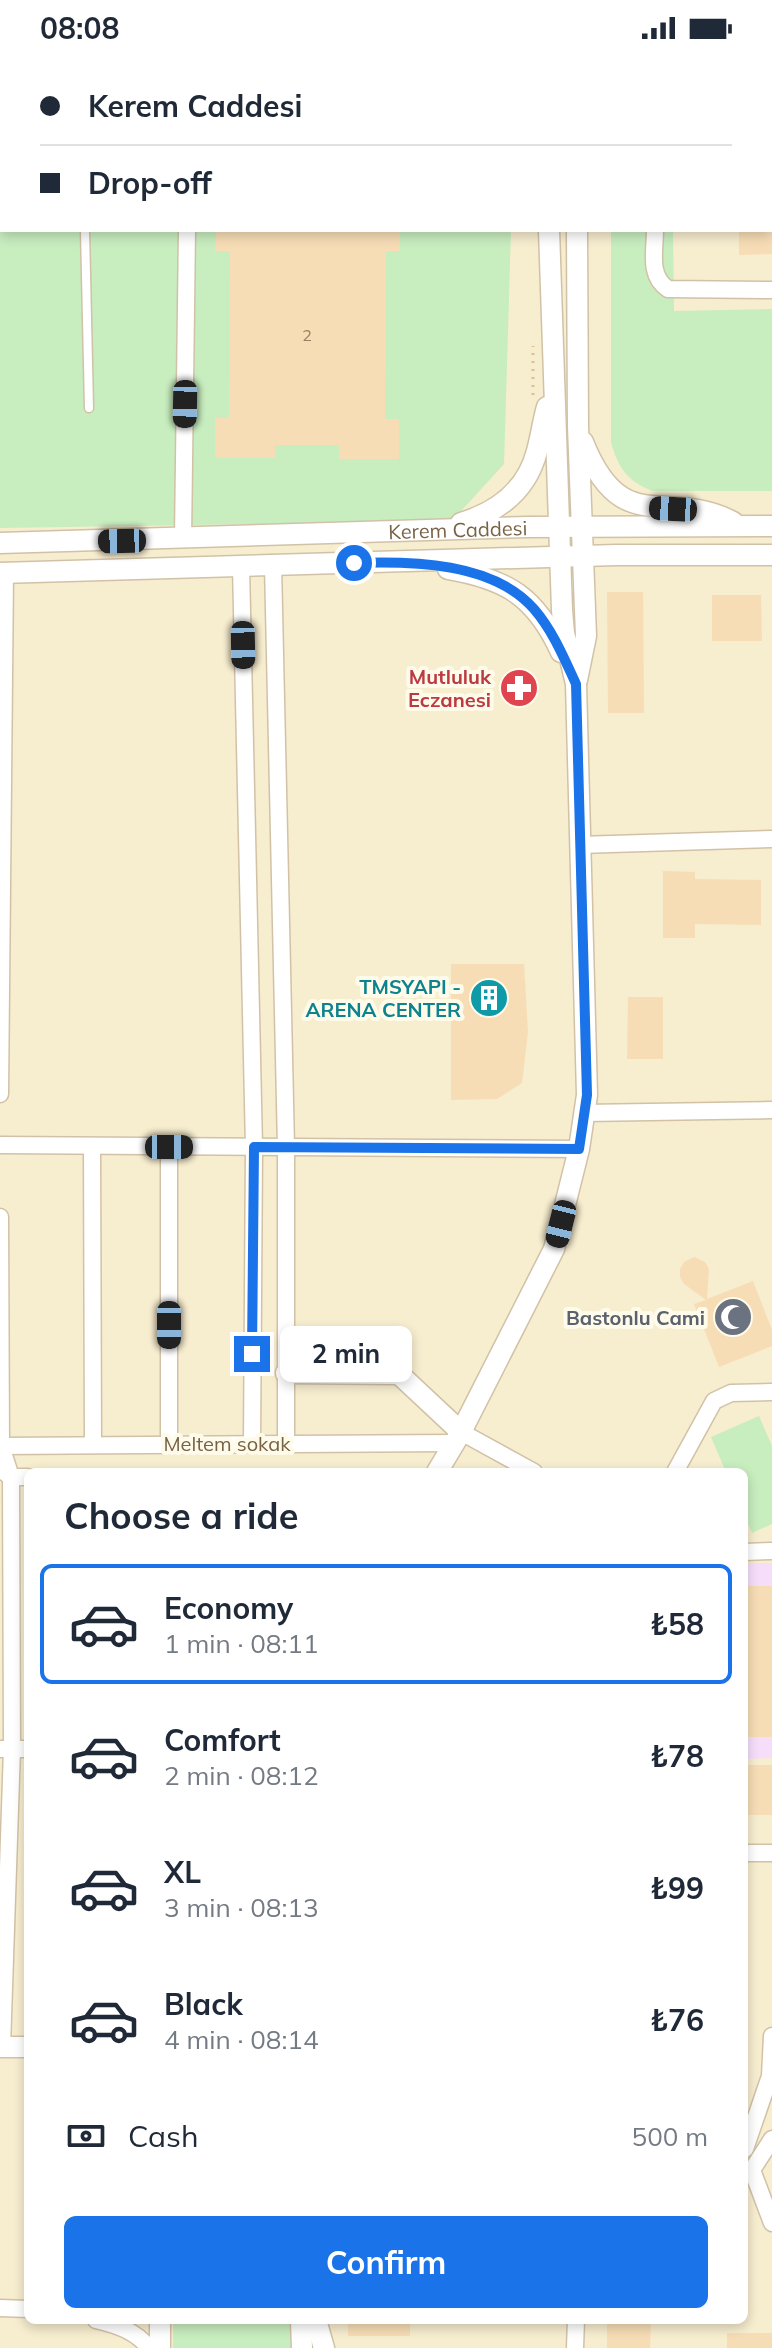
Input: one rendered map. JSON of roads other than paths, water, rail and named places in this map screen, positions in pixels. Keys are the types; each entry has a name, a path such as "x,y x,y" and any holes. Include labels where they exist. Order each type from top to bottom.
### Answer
{"street":[{"path":"183,539 187,232"},
{"path":"439,1468 554,1249 579,1149 587,1095 576,684 564,633 559,556 549,232"},
{"path":"576,684 586,636 578,426 577,232"},
{"path":"655,232 657,279 664,287 677,290 772,290"},
{"path":"423,532 484,515 516,491 534,462 554,392"},
{"path":"578,426 587,453 599,474 615,492 632,503 708,512 740,526"},
{"name":"Kerem Caddesi","path":"0,543 581,526 772,526"},
{"name":"Kerem Caddesi","path":"2,573 559,556 772,555"},
{"path":"408,561 479,574 505,584 546,623 576,684"},
{"path":"273,565 286,1147 286,1443"},
{"path":"241,566 254,1147 252,1443"},
{"path":"0,1094 2,573"},
{"path":"579,845 772,839"},
{"path":"584,1113 772,1110"},
{"path":"0,1145 579,1149"},
{"path":"92,1146 93,1443"},
{"path":"169,1147 169,1443"},
{"path":"0,1217 1,1446 13,1474 5,1712 13,1749 1,2047 24,2047"},
{"path":"286,1373 399,1374 458,1437 525,1468"},
{"path":"677,1468 714,1401 731,1393 772,1392"},
{"name":"Meltem sokak","path":"1,1446 286,1443 458,1437"},
{"path":"748,1552 772,1551"},
{"path":"748,1853 772,1853"},
{"path":"748,2140 770,2076 772,2036"},
{"path":"752,2170 772,2139"},
{"path":"748,2158 772,2223"},
{"path":"0,2308 24,2309"},
{"path":"113,2324 140,2337 149,2348"},
{"path":"160,2324 160,2348"},
{"path":"301,2324 302,2348"},
{"path":"317,2324 324,2348"},
{"path":"575,2348 576,2324"}],"lane":[{"path":"85,232 89,408"}],"place":[{"name":"Mutluluk Eczanesi","path":"519,688"},
{"name":"TMSYAPI - ARENA CENTER","path":"489,998"},
{"name":"Bastonlu Cami","path":"733,1317"}]}
